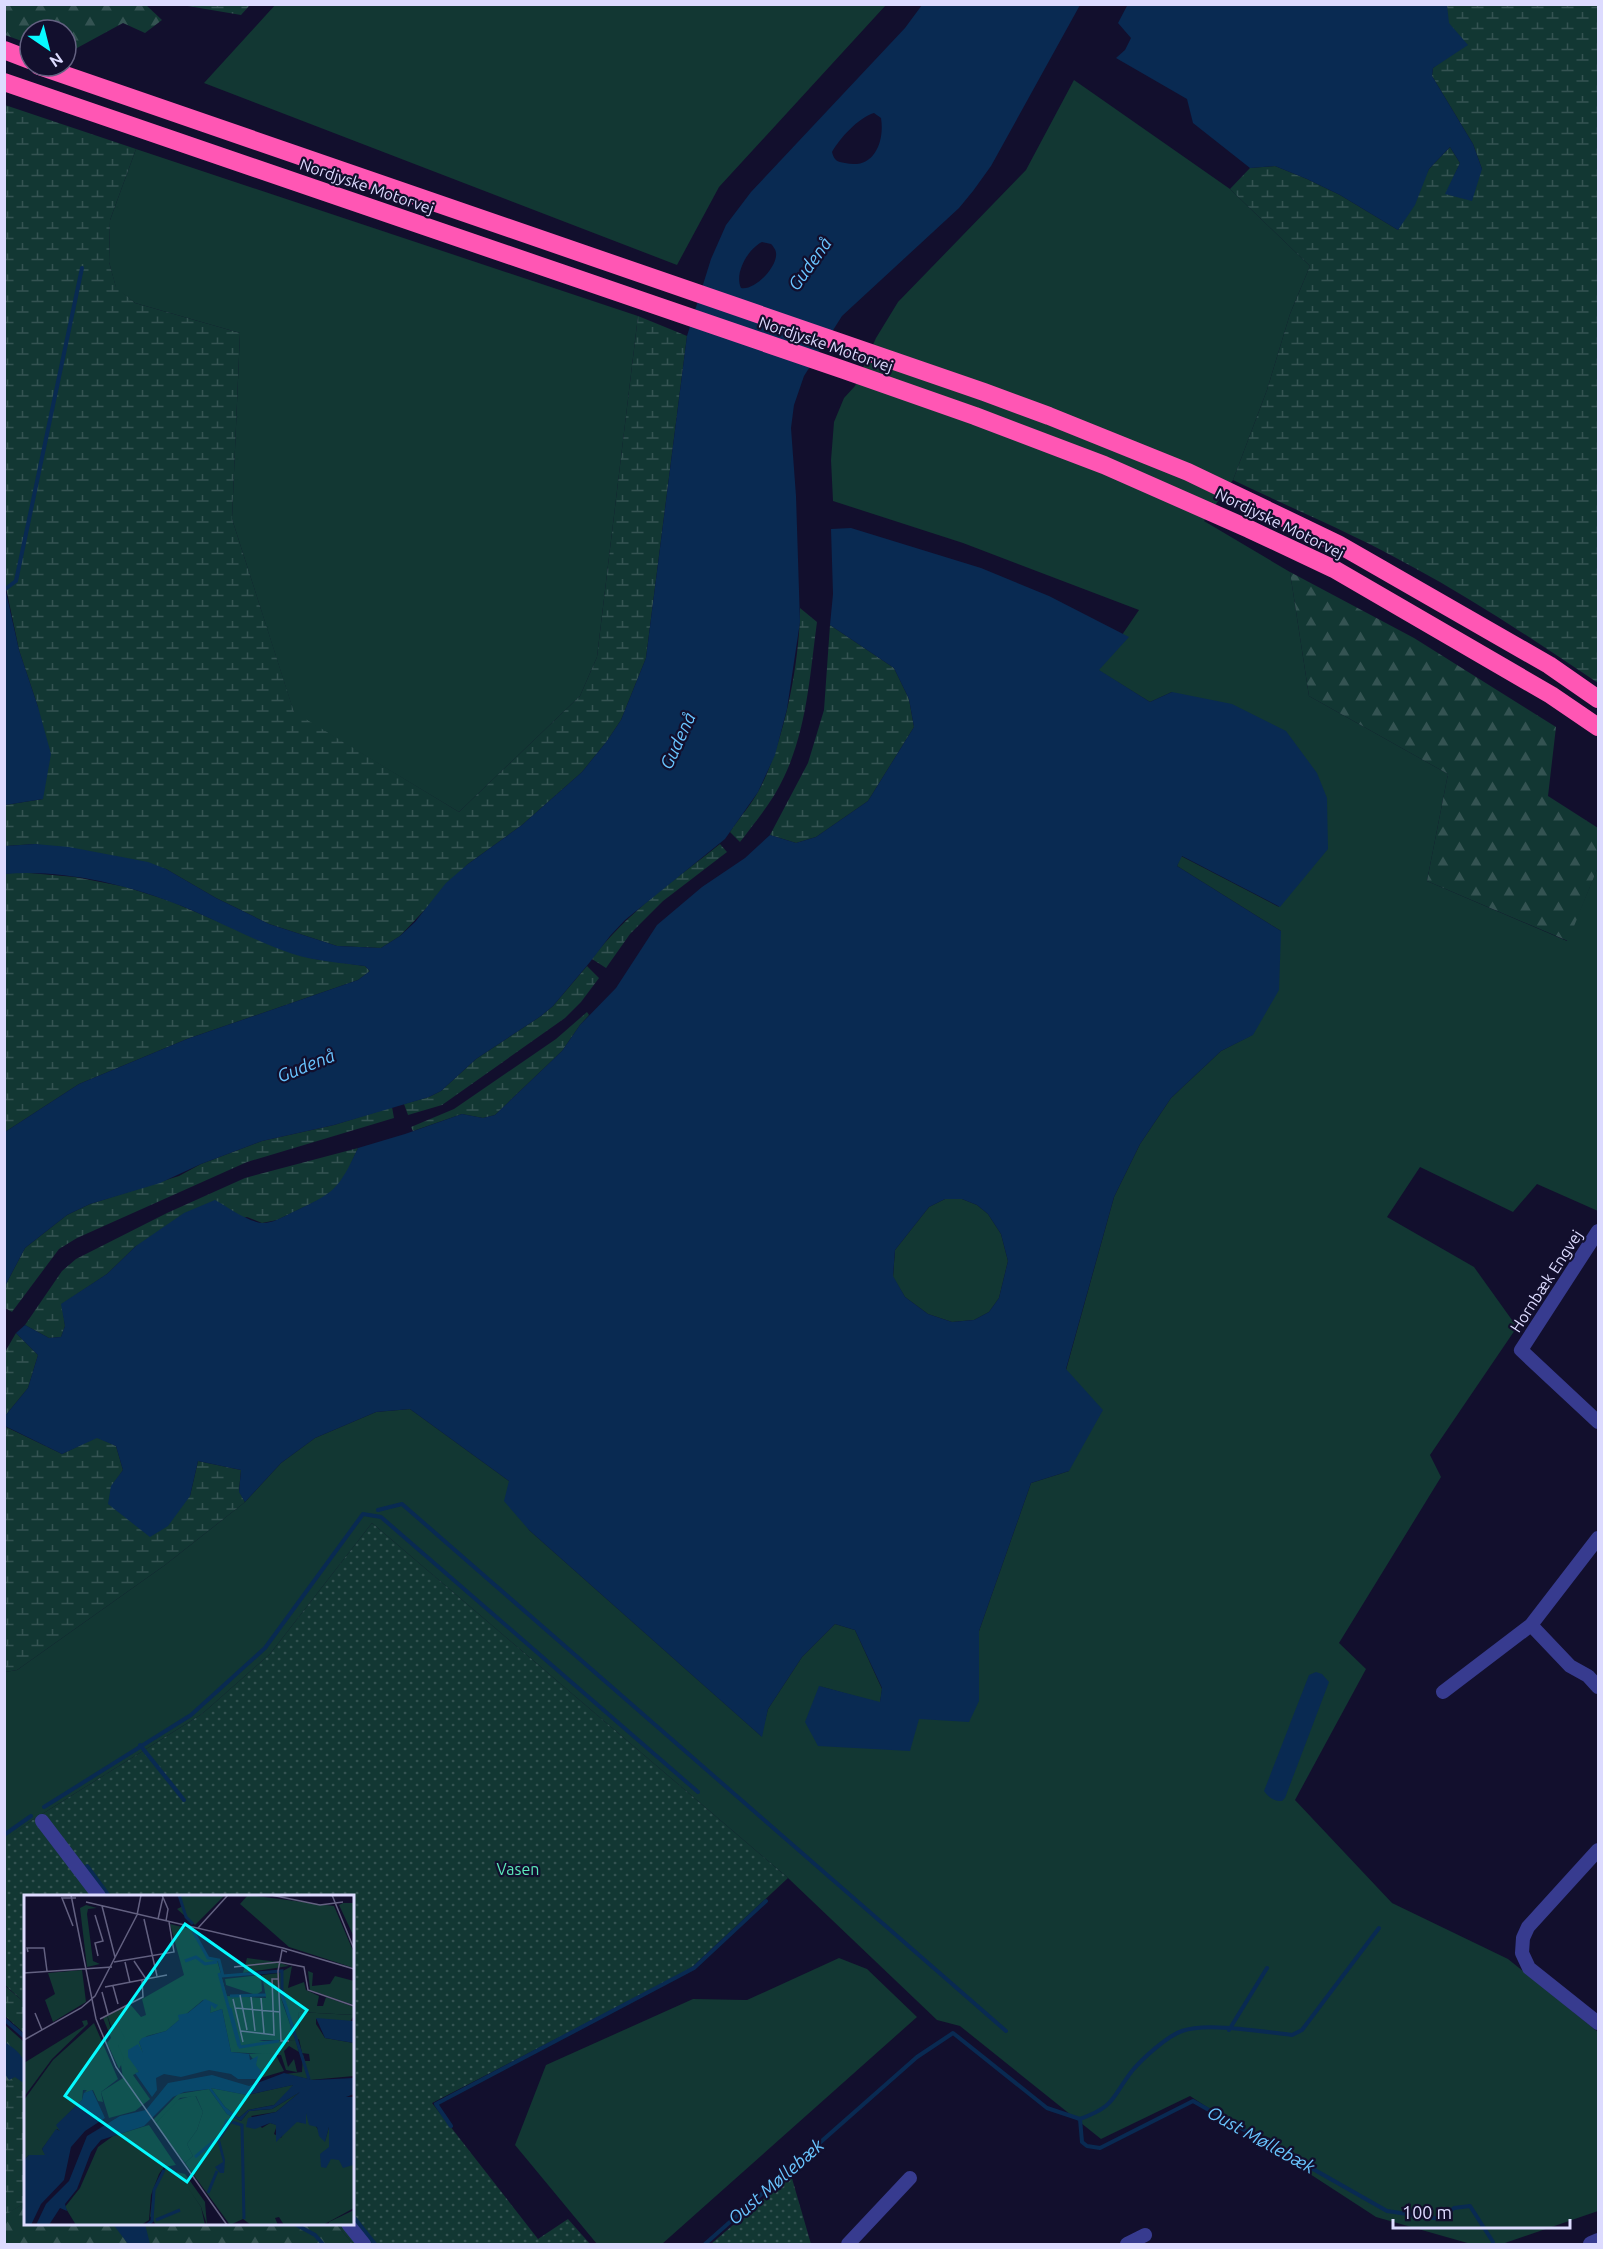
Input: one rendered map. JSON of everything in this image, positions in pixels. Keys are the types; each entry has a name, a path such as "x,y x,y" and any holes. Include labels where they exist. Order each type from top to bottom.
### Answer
{"highway":[{"name":"Nordjyske Motorvej","path":"73,78 1049,416 1188,472 1338,544 1548,664 1599,699"},
{"path":"76,78 102,88"},
{"name":"Nordjyske Motorvej","path":"4,82 1040,440 1177,495 1334,569 1551,695 1599,727"}],"street":[{"name":"Hornbæk Engvej","path":"1599,1230 1521,1350 1599,1422"},
{"path":"1443,1692 1531,1625 1599,1538"},
{"path":"1531,1625 1570,1666 1599,1687"},
{"path":"42,1821 98,1895"},
{"path":"1599,1850 1528,1927 1523,1938 1522,1953 1529,1968 1599,2023"},
{"path":"848,2244 910,2178"},
{"path":"350,2225 364,2244"},
{"path":"1127,2244 1145,2235"},
{"path":"1591,2244 1599,2241"}],"green space":[{"path":"5,4 146,5 162,20 145,33 123,23 78,47 78,18 18,18 18,40 5,35"},
{"path":"276,4 886,5 719,187 677,265 204,83"},
{"path":"182,5 250,5 241,15"},
{"path":"1447,5 1598,5 1598,683 1506,622 1435,579 1368,543 1233,480 1267,390 1290,314 1310,266 1230,189 1250,168 1275,166 1340,195 1398,230 1429,169 1450,147 1460,163 1446,194 1482,169 1473,144 1432,76 1433,68 1448,56"},
{"path":"1074,80 1230,189 1310,266 1290,314 1267,390 1233,480 1204,521 1290,572 1309,696 1448,774 1427,881 1567,941 1598,867 1598,1211 1537,1184 1513,1212 1420,1167 1387,1217 1474,1267 1517,1327 1430,1455 1441,1477 1339,1643 1366,1669 1295,1800 1392,1903 1508,1959 1598,2032 1598,2211 1502,2244 1471,2244 1376,2217 1190,2096 1101,2139 960,2026 937,2020 788,1878 372,1523 270,1654 202,1714 31,1821 5,1840 5,1672 17,1670 165,1565 245,1502 281,1463 315,1438 376,1412 410,1409 509,1481 529,1530 761,1736 768,1709 802,1657 835,1624 855,1630 882,1689 880,1703 819,1686 919,1719 979,1701 979,1631 1031,1483 1069,1471 1066,1370 1114,1197 1140,1144 1171,1098 1221,1051 1252,1035 1281,931 1177,866 1181,856 1279,907 1172,692 1150,702 1098,670 1139,610 963,543 833,501 831,460 834,422 844,398 855,386 876,338 898,302 1026,170"},
{"path":"5,105 136,149 110,220 109,262 116,287 135,303 240,333 232,519 294,712 459,812 580,696 597,657 638,316 687,336 646,658 621,720 582,772 522,825 468,864 400,936 381,948 337,946 269,924 216,898 166,869 35,844 5,846 5,805 43,799 38,707 19,650 5,583"},
{"path":"136,149 638,316 597,657 580,696 459,812 294,713 232,519 240,333 135,303 116,288 109,262 110,220"},
{"path":"1290,572 1414,638 1556,727 1548,796 1598,828 1598,867 1568,941 1427,881 1448,774 1309,696"},
{"path":"800,608 817,622 803,721 792,759 780,786 740,842 730,832 759,790 783,726 794,677"},
{"path":"830,625 894,668 909,699 914,727 868,801 816,837 796,843 770,835 808,763 824,710"},
{"path":"720,844 727,852 663,901 630,934 606,968 592,959 605,942 636,912"},
{"path":"18,872 75,877 126,887 170,901 292,953 315,959 365,966 370,971 358,980 187,1039 79,1084 5,1132 5,874"},
{"path":"587,966 599,978 581,1002 565,1018 442,1105 408,1115 404,1104 441,1091 476,1059 541,1016 553,1006"},
{"path":"587,1012 589,1015 562,1051 495,1115 483,1118 462,1114 413,1131 411,1127 454,1109 556,1039"},
{"path":"392,1107 394,1118 247,1162 77,1238 59,1249 12,1312 5,1308 5,1286 25,1248 67,1215 90,1204 179,1176 201,1164 262,1141 334,1125"},
{"path":"358,1148 344,1179 327,1196 277,1220 262,1223 247,1217 136,1246 107,1274 62,1304 65,1326 61,1337 49,1338 25,1325 62,1271 76,1259 167,1213 245,1178"},
{"path":"945,1199 962,1199 977,1205 988,1214 1001,1234 1008,1261 999,1298 989,1312 974,1320 952,1322 928,1314 905,1297 893,1277 895,1250 929,1207"},
{"path":"16,1333 38,1355 28,1388 5,1416 5,1352"},
{"path":"4,1426 62,1454 97,1437 116,1446 123,1470 112,1486 190,1496 198,1461 241,1470 239,1491 245,1502 165,1565 17,1670 5,1672"},
{"name":"Vasen","path":"372,1523 788,1878 689,1970 432,2103 538,2239 568,2219 590,2244 353,2244 337,2225 354,2225 354,1895 24,1895 24,2002 5,1985 4,1840 202,1714 270,1654"},
{"path":"839,1958 867,1969 917,2017 662,2244 597,2244 515,2145 546,2065 693,1999 747,2000"},
{"path":"4,1985 24,2002 24,2033 5,2016"},
{"path":"4,2024 24,2042 24,2090 21,2085 8,2085 5,2081"},
{"path":"5,2081 8,2085 21,2085 24,2089 24,2204 5,2215"},
{"path":"791,2175 811,2244 711,2244"},
{"path":"24,2204 24,2225 337,2225 353,2244 5,2244 4,2215"}],"water":[{"path":"1128,4 1447,5 1449,23 1468,45 1433,68 1432,76 1473,144 1482,169 1472,201 1445,194 1460,163 1450,147 1429,169 1415,205 1398,230 1340,195 1307,179 1275,166 1250,168 1193,123 1187,99 1116,58 1125,50 1131,38 1118,23"},
{"name":"Gudenå","path":"922,5 1080,5 991,166 973,191 959,208 842,316 804,376 794,405 791,428 796,496 800,622 787,709 775,755 758,792 725,839 625,920 553,1006 476,1059 441,1091 429,1097 334,1125 262,1141 201,1164 160,1183 90,1204 67,1215 25,1248 5,1286 5,1132 79,1084 187,1039 358,980 370,971 365,966 293,954 186,908 111,883 46,874 5,874 5,846 35,844 69,847 148,862 166,869 216,898 269,924 337,946 381,948 400,936 415,922 446,883 522,825 582,772 621,720 646,658 687,336 711,259 726,225 751,192 905,28","holes":["874,113 881,118 882,127 879,145 875,152 870,158 855,164 836,160 832,152 840,141 856,124","762,242 771,244 775,249 776,258 769,271 759,282 753,286 741,288 739,275 744,262 752,250"]},
{"path":"851,528 981,568 1049,596 1129,637 1099,670 1150,702 1172,692 1232,704 1286,731 1317,773 1327,798 1328,849 1280,907 1182,856 1177,866 1281,931 1279,990 1253,1035 1221,1051 1171,1098 1140,1144 1114,1197 1066,1369 1103,1410 1069,1471 1031,1483 979,1631 979,1701 969,1722 919,1719 910,1751 818,1746 805,1722 819,1686 880,1702 882,1688 855,1630 835,1624 802,1657 768,1709 762,1737 529,1530 504,1501 509,1481 410,1409 376,1412 315,1438 281,1463 245,1502 239,1492 241,1470 198,1461 190,1496 168,1526 150,1537 108,1504 111,1486 123,1470 116,1446 97,1438 62,1454 5,1426 5,1416 28,1388 38,1355 16,1333 25,1325 49,1338 61,1337 65,1326 61,1304 107,1274 136,1246 184,1213 215,1200 249,1219 261,1223 273,1221 317,1200 333,1189 345,1173 358,1148 462,1114 483,1118 495,1115 562,1051 580,1025 616,988 657,925 702,887 745,858 770,835 796,843 816,837 868,801 914,727 909,699 894,668 830,625 833,594 831,529","holes":["945,1199 962,1199 977,1205 988,1214 1001,1234 1008,1261 999,1298 989,1312 974,1320 952,1322 928,1314 905,1297 893,1276 895,1250 929,1207"]},
{"path":"4,583 19,650 51,754 43,799 5,805"},
{"path":"1316,1672 1322,1674 1329,1682 1285,1798 1282,1801 1274,1800 1264,1791 1309,1675"},
{"path":"5,2042 23,2059 24,2083 15,2077 9,2080 5,2074"},
{"path":"114,2225 145,2225 150,2244 128,2244"}],"waterway":[{"path":"4,590 16,581 82,268"},
{"path":"378,1510 402,1504 1006,2031"},
{"path":"44,1807 191,1715 265,1648 363,1514 381,1517 698,1792"},
{"path":"140,1745 184,1800"},
{"path":"4,1835 31,1816"},
{"path":"87,1866 108,1895"},
{"path":"451,2126 436,2104 694,1968 766,1901"},
{"path":"1080,2119 1107,2105 1142,2060 1162,2043 1182,2031 1206,2027 1292,2035 1302,2030 1379,1928"},
{"path":"1229,2030 1267,1968"},
{"name":"Oust Møllebæk","path":"4,2019 24,2036"},
{"name":"Oust Møllebæk","path":"705,2244 917,2057 953,2033 1047,2108 1080,2119 1082,2142 1087,2146 1100,2148 1193,2101 1387,2211 1441,2219 1454,2208 1470,2206 1493,2242"},
{"path":"354,2218 375,2244"},
{"name":"Oust Møllebæk","path":"297,2225 315,2235 323,2244"}]}
